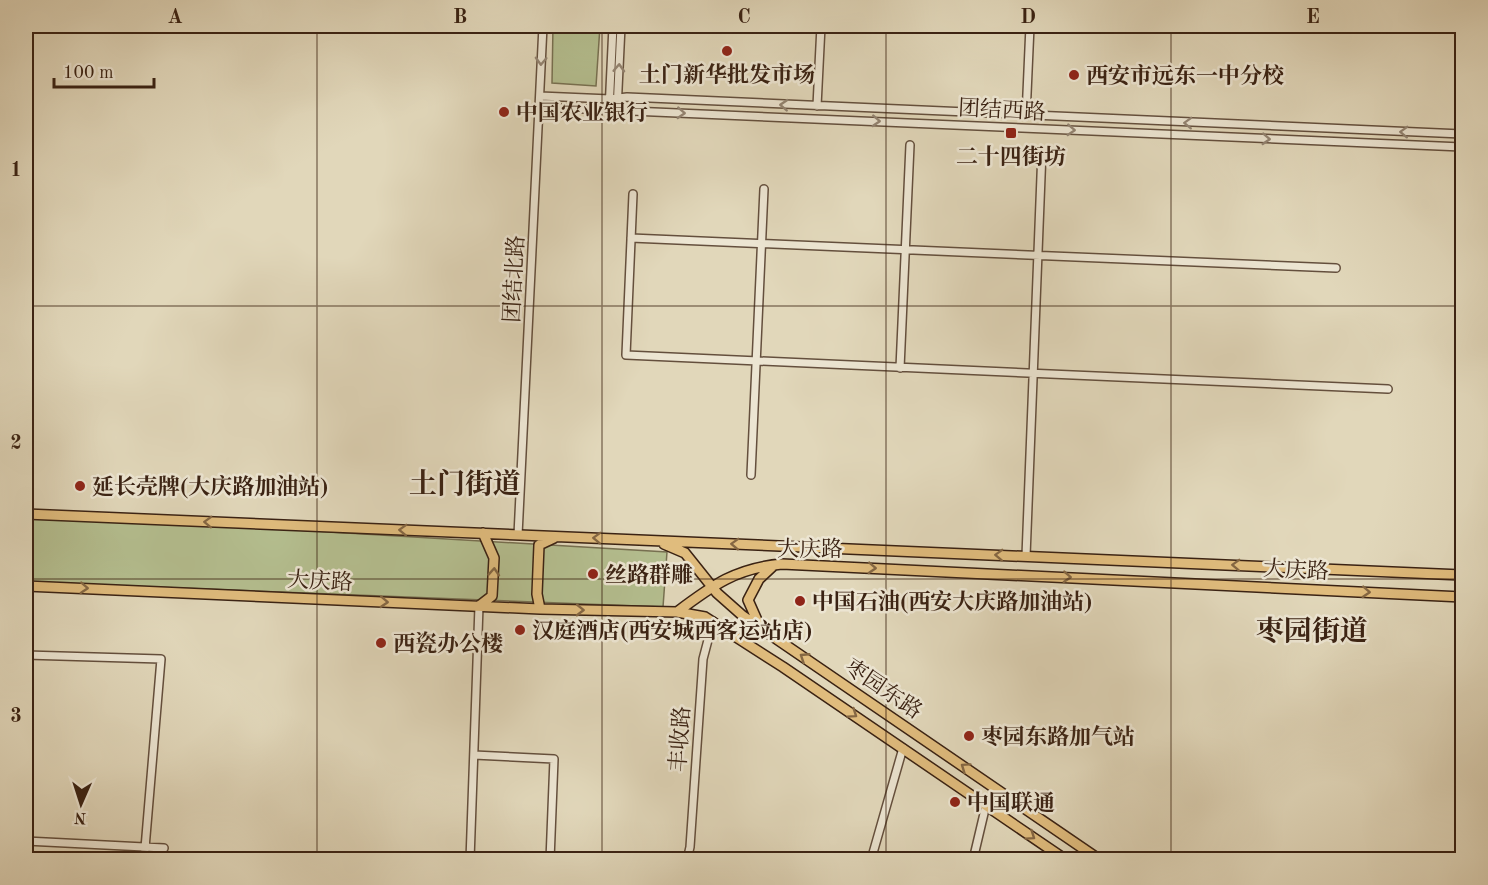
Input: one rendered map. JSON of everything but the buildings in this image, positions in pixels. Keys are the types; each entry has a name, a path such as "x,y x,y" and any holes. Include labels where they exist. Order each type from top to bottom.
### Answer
{"main road":[{"name":"大庆路","path":"26,514 1462,575"},
{"path":"479,606 492,596 495,558 483,533"},
{"path":"540,609 537,594 539,545 556,537"},
{"name":"枣园东路","path":"656,541 685,553 717,593 742,616 1100,860"},
{"path":"814,547 814,566"},
{"name":"大庆路","path":"26,585 540,609 677,612 712,586 737,574 775,565 1462,597"},
{"path":"761,629 748,600 759,579 775,565"},
{"name":"枣园东路","path":"677,612 705,617 713,621 1066,860"}],"street":[{"name":"团结北路","path":"518,535 543,26"},
{"path":"613,26 614,98"},
{"path":"613,110 621,26"},
{"path":"817,106 821,26"},
{"path":"1026,116 1030,26"},
{"name":"团结西路","path":"540,96 1462,134"},
{"name":"团结西路","path":"539,107 1462,147"},
{"path":"900,368 910,145"},
{"path":"1026,556 1042,151"},
{"path":"751,476 764,189"},
{"path":"633,194 626,355 1388,388"},
{"path":"631,238 1336,268"},
{"path":"470,860 479,606"},
{"name":"丰收路","path":"687,860 690,847 703,659 713,621"},
{"path":"26,655 161,659 144,860"},
{"path":"871,860 903,748"},
{"path":"474,755 555,759 550,860"},
{"path":"972,860 986,805"},
{"path":"26,841 164,848"}],"green space":[{"path":"553,26 600,26 596,86 552,83"},
{"path":"26,514 667,552 663,607 26,582"}],"place":[{"name":"土门新华批发市场","path":"727,51"},
{"name":"西安市远东一中分校","path":"1074,75"},
{"name":"中国农业银行","path":"504,112"},
{"name":"二十四街坊","path":"1011,133"},
{"name":"延长壳牌(大庆路加油站)","path":"80,486"},
{"name":"丝路群雕","path":"593,574"},
{"name":"中国石油(西安大庆路加油站)","path":"800,601"},
{"name":"汉庭酒店(西安城西客运站店)","path":"520,630"},
{"name":"西瓷办公楼","path":"381,643"},
{"name":"枣园东路加气站","path":"969,736"},
{"name":"中国联通","path":"955,802"}],"district":[{"name":"土门街道","path":"465,483"},
{"name":"枣园街道","path":"1312,630"}]}
